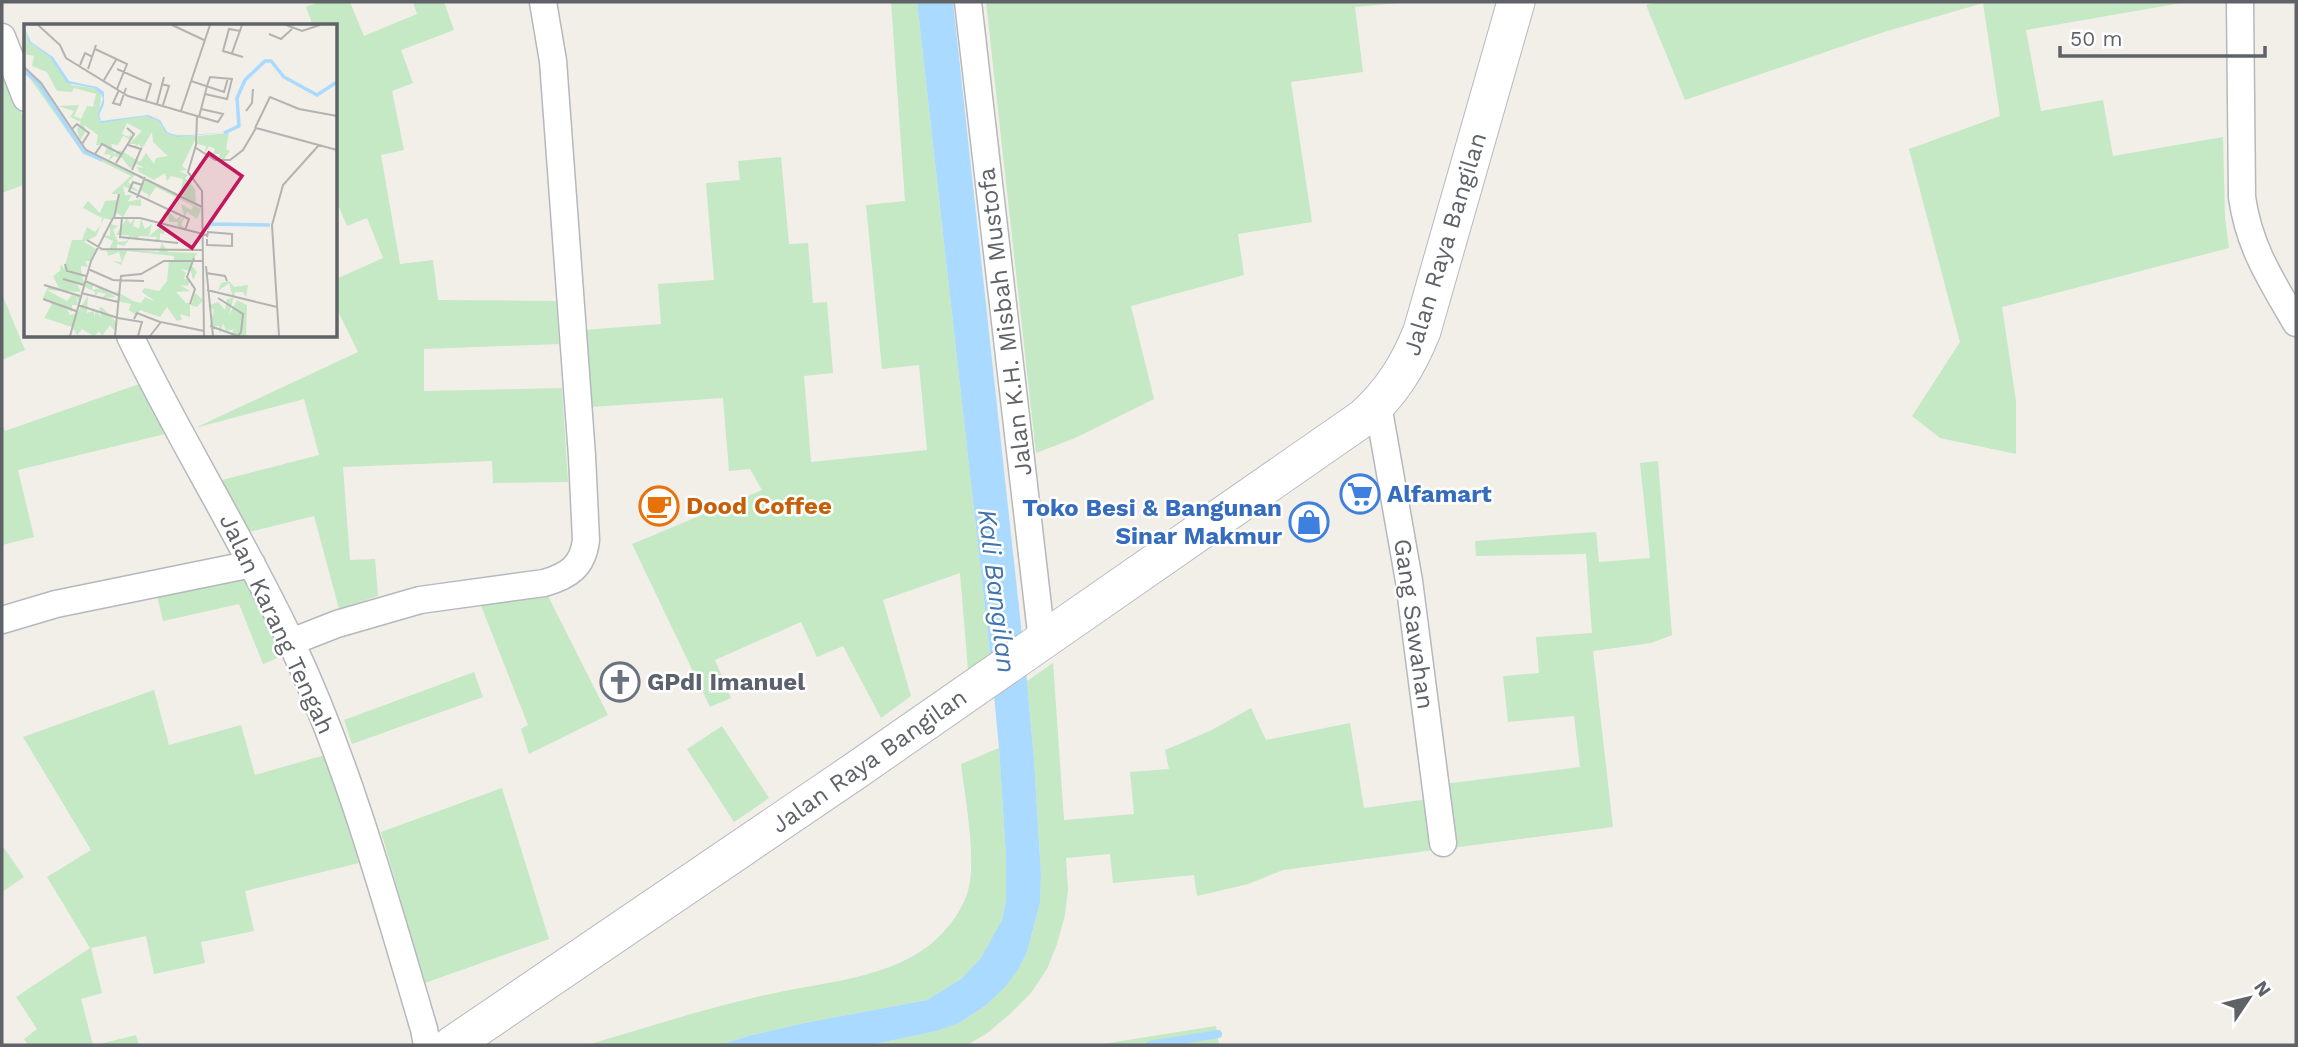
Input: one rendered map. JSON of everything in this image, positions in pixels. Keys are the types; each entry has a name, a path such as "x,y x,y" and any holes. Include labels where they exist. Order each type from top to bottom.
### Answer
{"main road":[{"name":"Jalan Raya Bangilan","path":"453,1045 669,900 987,680 1378,405 1411,360 1422,331 1516,2"}],"street":[{"path":"291,642 337,624 420,600 556,580 569,574 579,564 585,552 582,456 553,61 543,2"},
{"name":"Jalan K.H. Misbah Mustofa","path":"968,2 1037,645"},
{"path":"2240,2 2242,197 2245,216 2258,254 2296,323"},
{"path":"2,37 24,93"},
{"name":"Jalan Karang Tengah","path":"131,338 252,564 313,693 350,790 427,1045"},
{"name":"Gang Sawahan","path":"1378,405 1409,581 1443,843"},
{"path":"2,620 55,604 252,564"}],"green space":[{"path":"319,2 350,2 364,36 417,14 413,2 444,2 454,30 401,50 413,83 392,91 404,150 381,155 400,264 433,260 438,300 556,301 559,344 424,349 424,391 562,388 568,482 493,483 492,461 343,467 350,560 375,559 378,596 339,609 314,516 249,532 222,480 319,455 304,399 195,428 358,352 338,311 338,278 383,258 367,218 347,226 338,205 338,24 312,24 306,7"},
{"path":"891,2 917,2 990,653 968,670 960,573 883,600 911,696 881,718 843,646 817,657 801,622 715,660 731,698 710,707 632,544 762,490 750,469 729,471 723,398 590,407 584,330 661,324 658,284 714,280 706,183 740,180 738,161 781,157 789,244 808,243 813,303 827,302 833,373 804,376 811,462 927,450 919,365 882,369 866,205 905,201"},
{"path":"986,2 1410,2 1355,7 1363,72 1291,82 1312,222 1238,234 1244,275 1131,306 1154,399 1075,438 1036,453"},
{"path":"1656,2 2187,2 2026,30 2041,111 2103,100 2113,156 2223,137 2225,218 2229,248 2002,307 2016,401 2016,454 1940,438 1912,416 1960,342 1909,149 2000,116 1983,3 1884,32 1685,100 1646,5"},
{"path":"2,66 24,119 24,185 2,193"},
{"path":"2,294 25,350 2,360"},
{"path":"142,383 169,433 18,470 34,537 2,545 2,424 5,431"},
{"path":"1658,461 1672,635 1651,643 1593,651 1613,827 1451,848 1443,784 1580,767 1574,716 1508,722 1503,676 1539,673 1536,637 1592,633 1586,554 1476,556 1475,541 1596,532 1599,562 1650,558 1640,463"},
{"path":"247,576 284,655 263,664 239,604 163,621 157,595"},
{"path":"547,594 608,715 529,754 521,729 528,725 480,603"},
{"path":"1053,663 1064,820 1134,814 1130,772 1169,769 1165,750 1210,731 1251,708 1266,740 1350,723 1364,808 1428,799 1434,850 1283,870 1248,884 1197,896 1194,875 1113,883 1110,854 1066,858 1068,889 1065,915 1057,944 1047,969 1031,993 1010,1014 986,1034 967,1045 870,1045 937,1031 959,1023 985,1006 1018,970 1027,952 1040,903 1041,875 1027,681"},
{"path":"474,672 483,697 352,744 344,720"},
{"path":"154,690 169,745 241,725 255,775 325,755 359,863 245,891 254,931 201,942 205,963 154,974 146,936 91,948 102,993 81,999 93,1045 28,1045 24,1039 37,1029 16,997 90,948 47,877 91,850 23,737"},
{"path":"722,726 769,798 734,822 687,749"},
{"path":"999,748 1006,900 995,936 981,958 961,979 927,1000 804,1023 720,1045 587,1045 739,1001 879,971 924,950 954,919 968,891 971,845 961,764"},
{"path":"502,788 549,939 425,983 381,832"},
{"path":"2,845 24,877 2,892"},
{"path":"1216,1026 1219,1045 1096,1045"},
{"path":"136,1035 139,1045 96,1045"}],"water":[{"name":"Kali Bangilan","path":"917,2 953,2 1027,681 1041,875 1040,903 1027,952 1018,970 985,1006 959,1023 937,1031 870,1045 720,1045 804,1023 927,1000 961,979 981,958 1002,920 1006,900 999,748 990,653"}],"waterway":[{"path":"1150,1045 1218,1034"}],"place":[{"name":"Alfamart","path":"1360,494"},
{"name":"Dood Coffee","path":"659,506"},
{"name":"Toko Besi & Bangunan Sinar Makmur","path":"1309,522"},
{"name":"GPdI Imanuel","path":"620,682"}]}
